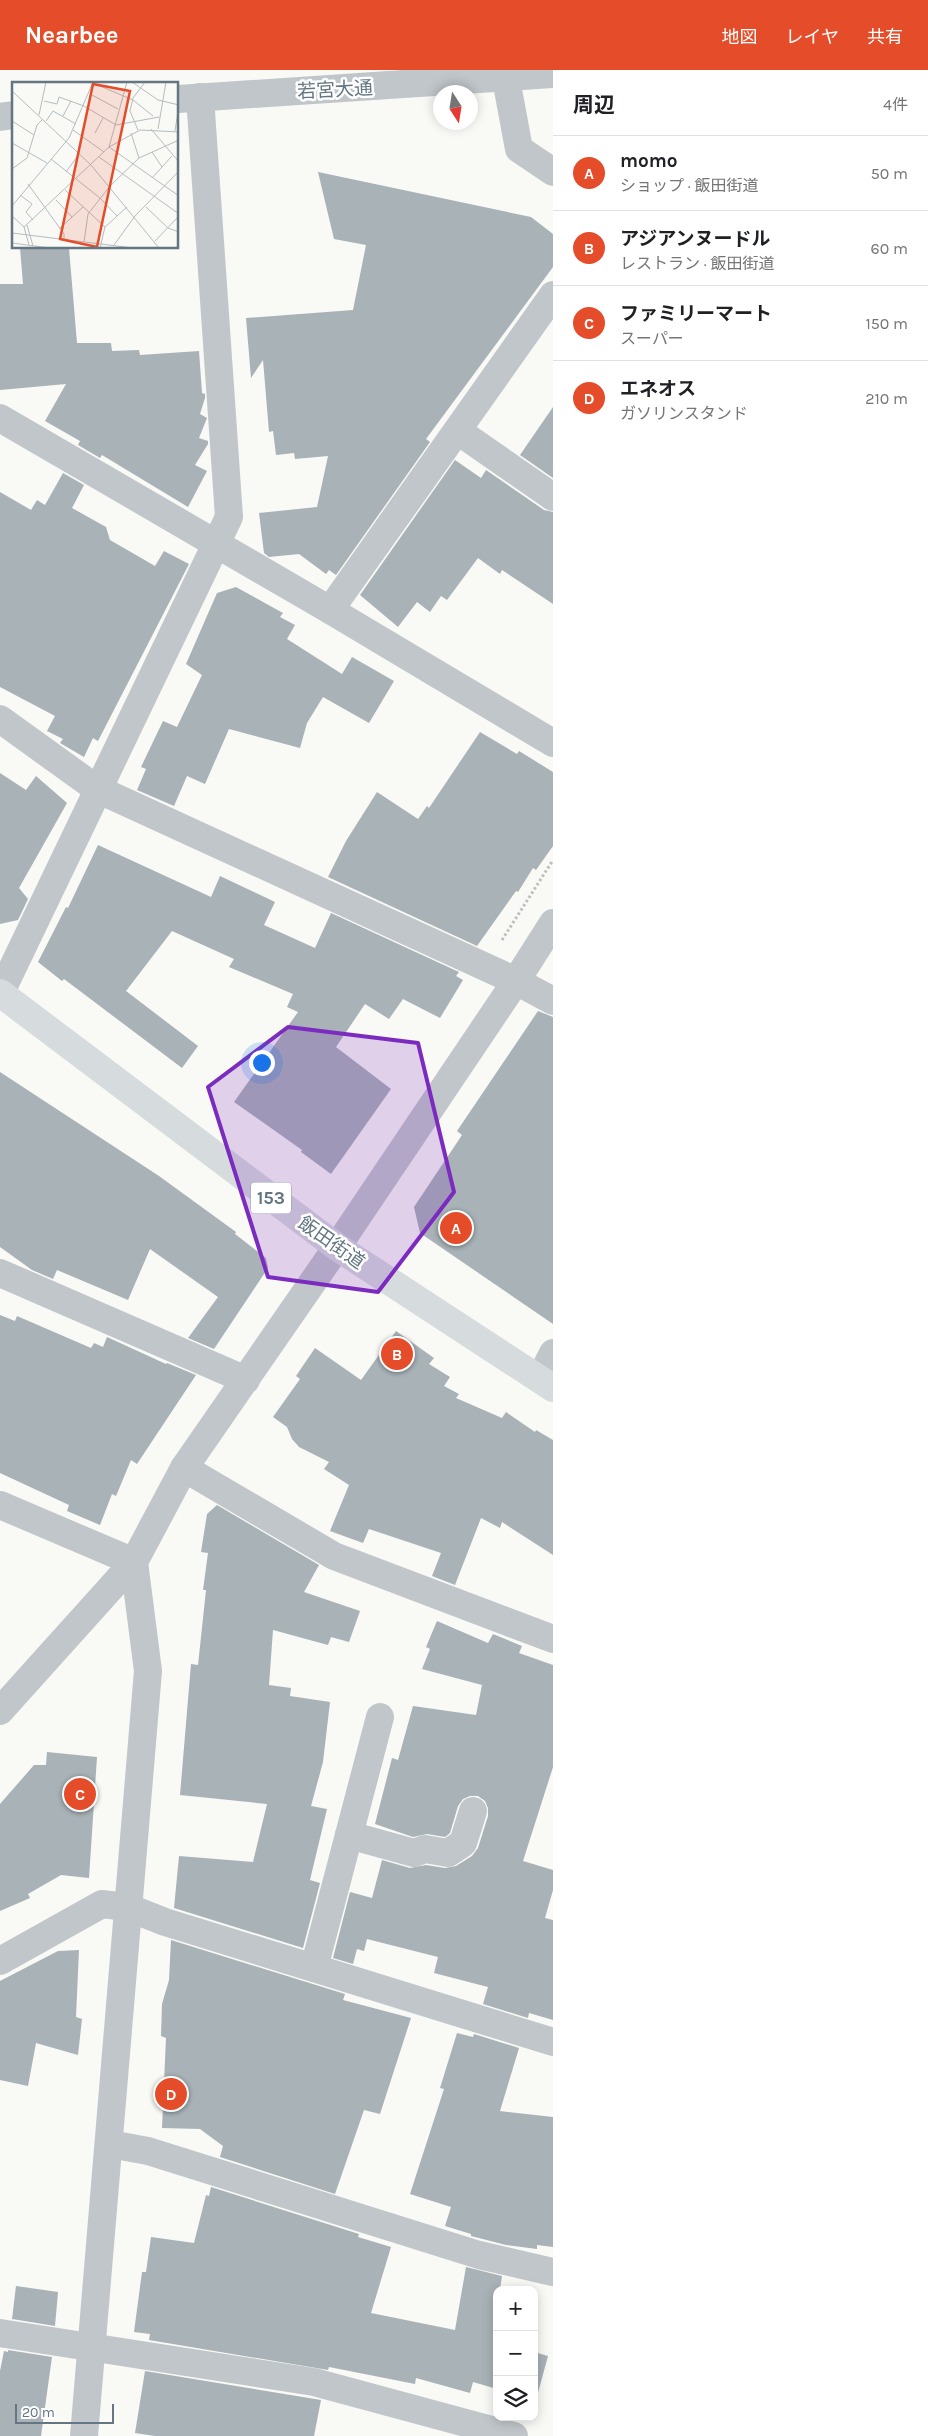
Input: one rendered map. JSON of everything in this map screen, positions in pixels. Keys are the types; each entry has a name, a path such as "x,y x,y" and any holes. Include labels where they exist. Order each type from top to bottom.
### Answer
{"highway":[{"name":"飯田街道","path":"0,993 337,1247 546,1383"}],"street":[{"name":"若宮大通","path":"189,98 506,79 553,74"},
{"path":"506,79 519,149 553,172"},
{"path":"0,993 229,517 189,98"},
{"path":"330,610 553,295"},
{"path":"0,418 330,610 553,743"},
{"path":"458,431 553,497"},
{"path":"0,719 97,789 516,981 553,1001"},
{"path":"0,1711 134,1562 184,1468 337,1247 553,923"},
{"path":"0,1273 246,1380"},
{"path":"546,1383 553,1353"},
{"path":"184,1468 334,1556 553,1639"},
{"path":"0,1505 134,1562"},
{"path":"84,2436 110,2144 127,1907 148,1671 134,1562"},
{"path":"314,1968 380,1717"},
{"path":"349,1835 414,1852 425,1848 448,1853 463,1843 473,1811"},
{"path":"0,1961 102,1904 127,1907 165,1922 553,2042"},
{"path":"110,2144 148,2151 479,2255 553,2272"},
{"path":"0,2333 314,2382 514,2436"}],"path":[{"path":"497,948 553,860"}],"highlighted area":[{"path":"288,1027 418,1043 454,1192 378,1292 268,1277 208,1087"}],"building":[{"path":"318,172 531,217 553,234 553,267 426,439 430,442 336,575 329,570 326,574 299,554 269,557 264,553 259,513 317,507 328,456 295,459 294,453 276,455 273,431 269,432 263,360 251,378 246,318 353,310 366,245 334,239"},
{"path":"20,249 69,249 77,343 111,343 112,351 139,350 140,355 199,351 202,393 205,394 200,414 207,418 199,438 208,441 208,444 195,465 207,471 188,507 102,455 100,458 78,445 80,441 45,421 66,384 0,390 0,284 23,284"},
{"path":"553,407 553,478 520,455"},
{"path":"455,460 481,478 486,470 544,510 553,512 553,604 502,570 500,574 478,558 447,600 441,596 430,612 417,602 398,627 360,595"},
{"path":"63,473 84,485 72,508 106,527 110,540 155,566 164,551 189,564 98,741 93,738 84,757 60,743 63,739 47,731 55,716 0,687 0,492 31,510 37,500 45,505"},
{"path":"236,587 283,613 280,617 295,625 287,639 342,674 352,657 394,681 369,723 323,697 307,723 300,748 229,729 205,784 187,776 174,806 137,790 146,769 141,767 163,721 177,727 202,675 186,664 217,593"},
{"path":"480,732 517,754 519,751 553,772 553,846 536,870 533,868 518,892 516,891 477,946 328,877 346,841 377,792 418,819 427,806 429,808"},
{"path":"0,773 26,790 36,776 67,803 19,888 28,899 18,920 0,924"},
{"path":"98,845 211,897 220,876 275,902 264,925 315,948 331,913 459,972 456,976 463,980 440,1018 403,999 389,1019 365,1004 336,1047 391,1089 331,1174 301,1152 302,1150 234,1102 298,1012 287,1007 293,994 229,967 234,959 172,931 126,991 198,1046 182,1068 64,979 62,981 38,962 66,907 68,908"},
{"path":"538,1011 553,1017 553,1324 420,1233 414,1207 462,1135 457,1131"},
{"path":"0,1072 159,1176 236,1232 235,1234 266,1258 268,1268 214,1349 188,1338 218,1297 150,1249 128,1300 57,1270 53,1279 32,1270 0,1247"},
{"path":"0,1315 15,1321 17,1316 91,1348 94,1343 103,1347 107,1337 166,1364 196,1375 137,1464 131,1460 116,1496 112,1494 100,1525 67,1511 69,1505 0,1473"},
{"path":"396,1331 434,1358 429,1364 450,1377 444,1386 459,1394 456,1398 502,1418 506,1412 535,1432 536,1430 553,1440 553,1555 502,1522 500,1528 481,1518 455,1585 432,1576 441,1553 369,1529 363,1543 330,1531 349,1485 324,1469 329,1462 299,1447 292,1439 287,1427 273,1417 300,1379 296,1376 315,1348 361,1380"},
{"path":"217,1505 319,1565 304,1592 360,1611 349,1642 331,1637 328,1645 273,1630 269,1685 291,1688 290,1696 330,1702 323,1762 311,1806 327,1809 310,1880 320,1883 303,1948 174,1908 179,1856 253,1862 267,1804 180,1795 191,1664 198,1665 206,1590 203,1590 208,1553 201,1552 207,1514"},
{"path":"437,1621 488,1643 493,1634 522,1646 519,1653 553,1665 553,1767 523,1861 553,1870 553,1890 545,1918 553,1920 553,2020 529,2013 528,2018 483,2004 488,1987 434,1973 438,1957 367,1939 364,1951 357,1949 353,1964 333,1958 350,1892 372,1898 382,1860 410,1868 426,1865 445,1868 456,1866 472,1856 478,1848 488,1816 488,1808 485,1801 478,1796 470,1796 463,1799 458,1806 450,1833 445,1837 427,1834 413,1837 375,1824 392,1758 398,1760 413,1706 476,1715 482,1685 422,1669 430,1649 426,1647"},
{"path":"47,1752 97,1757 89,1878 61,1875 28,1894 30,1898 0,1911 0,1804 34,1765 46,1765"},
{"path":"171,1940 345,1994 343,2000 411,2018 380,2114 364,2110 335,2194 220,2157 223,2146 200,2129 162,2128 166,2038 161,2036 162,2004 169,1980"},
{"path":"79,1950 76,2017 82,2019 78,2055 36,2043 28,2086 0,2080 0,1981 58,1951"},
{"path":"457,2033 473,2037 474,2034 519,2048 500,2111 553,2117 553,2247 537,2245 537,2249 506,2245 471,2236 471,2234 445,2226 451,2207 410,2194 444,2089 440,2088"},
{"path":"211,2187 359,2234 358,2237 391,2247 371,2313 455,2330 466,2267 502,2276 501,2286 493,2286 493,2388 473,2382 470,2393 416,2378 415,2384 329,2367 328,2370 149,2340 150,2334 134,2332 142,2272 146,2272 151,2237 194,2243 206,2195 209,2196"},
{"path":"16,2286 58,2292 55,2326 12,2319"},
{"path":"8,2350 52,2357 41,2436 0,2436 0,2371 4,2351 8,2352"},
{"path":"538,2353 548,2356 538,2393"},
{"path":"145,2371 321,2400 314,2436 155,2436 135,2433"}],"place":[{"name":"momo","path":"456,1228"},
{"name":"アジアンヌードル","path":"397,1354"},
{"name":"ファミリーマート","path":"80,1794"},
{"name":"エネオス","path":"171,2094"}]}
